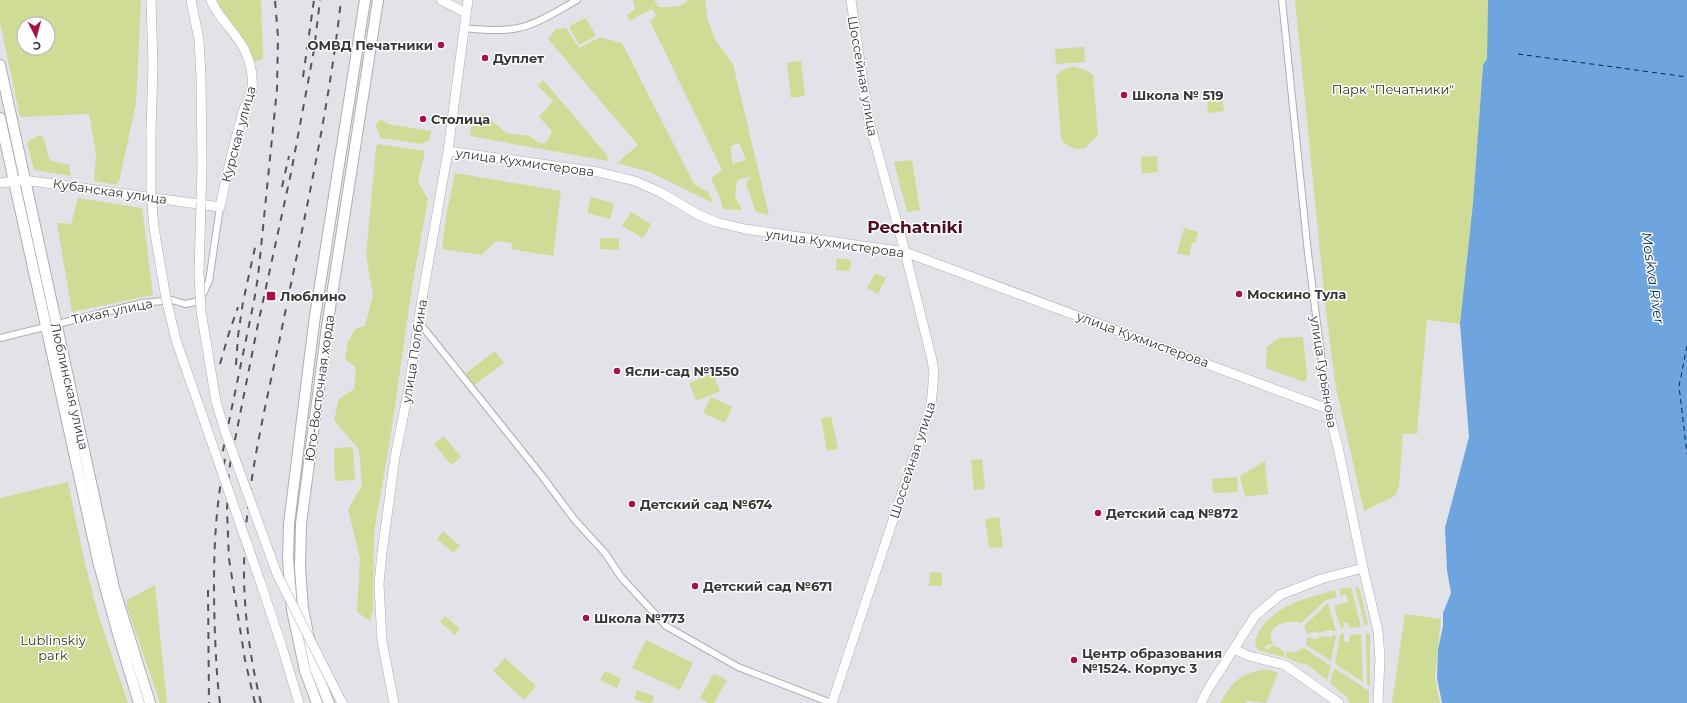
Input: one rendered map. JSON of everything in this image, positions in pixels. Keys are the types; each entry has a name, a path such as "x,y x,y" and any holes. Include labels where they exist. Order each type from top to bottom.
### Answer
{"main road":[{"path":"151,0 153,65 151,131 152,192 154,228 164,290 176,340 200,404 234,509 282,647 299,703"},
{"path":"191,0 199,40 202,130 199,273 202,318 216,402 226,434 277,574 342,703"},
{"name":"Курская улица","path":"212,0 214,8 242,45 252,76 250,97 242,113 226,174 220,207"},
{"path":"441,0 466,13"},
{"name":"улица Полбина","path":"394,703 382,641 379,584 395,457 408,393 418,320 448,151 468,0"},
{"name":"Шоссейная улица","path":"832,703 931,406 934,373 905,252 868,117 851,0"},
{"name":"Юго-Восточная хорда","path":"316,703 304,672 292,610 288,558 289,524 314,323 364,3"},
{"name":"Юго-Восточная хорда","path":"328,703 315,668 303,609 300,568 301,524 328,319 377,4"},
{"name":"Люблинская улица","path":"0,65 19,180 51,325 114,588 150,703"},
{"name":"Люблинская улица","path":"0,118 19,180"},
{"name":"улица Кухмистерова","path":"448,151 575,168 635,181 660,192 699,215 716,222 745,229 905,252 1328,409"},
{"path":"200,203 214,200 220,192 226,174"},
{"name":"Кубанская улица","path":"0,183 19,180 200,203 220,207"},
{"name":"Люблинская улица","path":"51,325 98,561 139,703"},
{"name":"улица Гурьянова","path":"1328,409 1338,447 1363,568 1378,631 1380,658 1378,703"},
{"path":"1201,703 1210,686 1255,616 1280,595 1321,579 1363,568"},
{"path":"1234,649 1249,656 1285,665 1339,703"}],"street":[{"path":"464,28 493,30 519,28 578,0"},
{"name":"улица Гурьянова","path":"1282,0 1308,253 1328,409"},
{"name":"Тихая улица","path":"0,338 142,302 172,300 190,304 200,299 208,281 220,207"},
{"path":"418,320 542,476 574,520 605,553 621,577 666,626 738,667 832,703"}],"green space":[{"path":"0,0 141,0 136,104 119,182 117,182 117,185 94,181 96,155 89,114 20,117 0,22"},
{"path":"217,0 261,0 263,59 255,62 248,45 220,7"},
{"path":"633,0 654,0 659,7 667,7 679,6 688,0 705,0 708,21 716,41 733,64 769,215 756,212 746,184 751,176 737,180 735,196 742,210 723,209 711,178 722,170 650,21 656,15 652,9 630,21 627,15 635,9","holes":["739,143 746,160 732,164 731,146"]},
{"name":"Парк \"Печатники\"","path":"1295,0 1488,0 1487,59 1483,65 1473,203 1460,324 1427,320 1417,434 1403,434 1399,487 1395,496 1364,511 1335,383 1325,302"},
{"path":"586,18 596,36 579,45 569,26"},
{"path":"566,28 579,48 600,37 622,43 694,184 709,193 713,203 650,172 617,163 638,145 548,39 556,29"},
{"path":"1084,47 1085,62 1056,64 1055,49"},
{"path":"801,61 805,96 791,98 787,63"},
{"path":"1074,67 1086,70 1093,75 1098,135 1085,148 1076,149 1062,141 1056,75 1065,69"},
{"path":"543,80 607,155 608,161 470,136 472,119 484,114 506,133 529,136 540,143 546,143 552,131 539,117 553,101 538,86"},
{"path":"1222,96 1224,111 1208,113 1207,97"},
{"path":"381,119 388,124 431,131 430,139 422,144 381,138 375,125"},
{"path":"39,135 44,138 49,159 69,165 71,176 34,170 27,142"},
{"path":"378,144 425,151 418,182 428,199 412,287 390,440 374,532 373,610 370,621 357,612 360,558 348,509 362,486 359,450 334,420 339,399 354,389 356,368 345,359 348,342 355,329 365,326 373,295 366,255 376,147"},
{"path":"1157,156 1158,172 1142,174 1141,157"},
{"path":"912,160 920,210 907,212 894,162"},
{"path":"455,173 561,191 553,256 511,249 512,243 496,241 482,255 442,249 447,211"},
{"path":"591,197 614,203 610,219 587,213"},
{"path":"78,198 142,208 153,295 72,312 57,223 71,224"},
{"path":"631,212 651,224 643,238 622,226"},
{"path":"1184,228 1198,232 1195,243 1192,243 1189,256 1177,253"},
{"path":"600,238 619,238 619,250 600,249"},
{"path":"837,258 851,260 850,271 836,270"},
{"path":"875,273 886,278 878,294 867,288"},
{"path":"1303,337 1307,373 1306,380 1304,382 1266,368 1267,347 1279,338"},
{"path":"495,351 504,363 474,385 465,374"},
{"path":"713,373 720,391 696,401 689,383"},
{"path":"711,397 732,407 725,423 703,413"},
{"path":"831,416 838,449 827,451 821,418"},
{"path":"444,436 461,457 451,465 434,444"},
{"path":"353,447 355,480 335,481 334,448"},
{"path":"982,459 985,489 974,490 971,460"},
{"path":"1265,461 1268,494 1245,497 1240,476"},
{"path":"1237,477 1238,492 1213,493 1212,479"},
{"name":"Lublinskiy park","path":"68,482 83,555 97,611 128,703 0,703 0,498"},
{"path":"999,517 1003,547 989,548 985,519"},
{"path":"443,531 460,546 453,553 437,539"},
{"path":"930,572 942,573 942,586 929,586"},
{"path":"155,585 167,703 160,703 127,607 127,600"},
{"path":"1351,587 1361,627 1350,628 1347,622 1343,623 1344,628 1341,629 1334,606 1348,602 1346,594 1341,596 1339,589"},
{"path":"1355,587 1359,588 1360,590 1368,625 1365,626"},
{"path":"1335,590 1337,597 1326,600 1301,623 1284,623 1274,628 1271,637 1273,644 1268,644 1264,648 1268,649 1274,645 1285,652 1283,657 1258,650 1255,642 1257,635 1267,621 1275,614 1303,599"},
{"path":"1328,603 1336,631 1331,630 1318,633 1318,631 1307,634 1304,626"},
{"path":"1405,614 1441,619 1435,677 1440,703 1392,703"},
{"path":"445,616 460,629 455,635 440,622"},
{"path":"1344,633 1344,641 1349,642 1350,635 1361,634 1363,682 1335,664 1340,635"},
{"path":"1366,633 1370,634 1370,686 1367,684"},
{"path":"1332,635 1336,635 1331,661 1306,645 1307,638 1319,638 1319,636 1332,637"},
{"path":"646,640 693,663 680,690 632,668"},
{"path":"1304,648 1331,666 1327,680 1305,663 1301,664 1285,657 1287,652 1295,652"},
{"path":"505,658 536,686 524,700 493,671"},
{"path":"1334,668 1369,691 1369,703 1350,703 1347,697 1330,683"},
{"path":"1261,670 1270,670 1278,673 1266,703 1249,701 1245,703 1220,703 1236,681 1247,674"},
{"path":"605,671 621,678 617,688 600,680"},
{"path":"714,673 727,680 714,703 709,703 700,698"},
{"path":"637,690 654,696 652,703 646,703 634,699"}],"water":[{"name":"Moskva River","path":"1488,0 1687,0 1687,703 1442,703 1437,678 1438,650 1443,626 1443,613 1451,593 1447,570 1445,528 1469,437 1460,324 1473,203 1483,65 1487,59"}],"ferry route":[{"path":"1518,54 1687,77"},
{"path":"1687,346 1679,386 1687,454"}],"railway":[{"path":"220,465 258,277 277,89 278,37 275,0"},
{"path":"303,77 314,0"},
{"path":"255,703 245,660 229,559 227,510 229,470 258,324 291,173 314,50 320,0"},
{"path":"261,703 251,657 247,626 244,579 247,515 262,421 323,123 341,0"},
{"path":"282,187 289,156"},
{"path":"236,365 238,336 243,302 256,243"},
{"path":"220,364 238,307"},
{"path":"220,703 215,636 214,569 218,503 225,459"},
{"path":"208,590 209,703"}],"place":[{"name":"ОМВД Печатники","path":"441,45"},
{"name":"Дуплет","path":"485,58"},
{"name":"Школа № 519","path":"1124,95"},
{"name":"Столица","path":"423,119"},
{"name":"Москино Тула","path":"1239,294"},
{"name":"Люблино","path":"271,296"},
{"name":"Ясли-сад №1550","path":"617,371"},
{"name":"Детский сад №674","path":"632,504"},
{"name":"Детский сад №872","path":"1098,513"},
{"name":"Детский сад №671","path":"695,586"},
{"name":"Школа №773","path":"586,618"},
{"name":"Центр образования №1524. Корпус 3","path":"1074,660"}],"district":[{"name":"Pechatniki","path":"915,227"}]}
